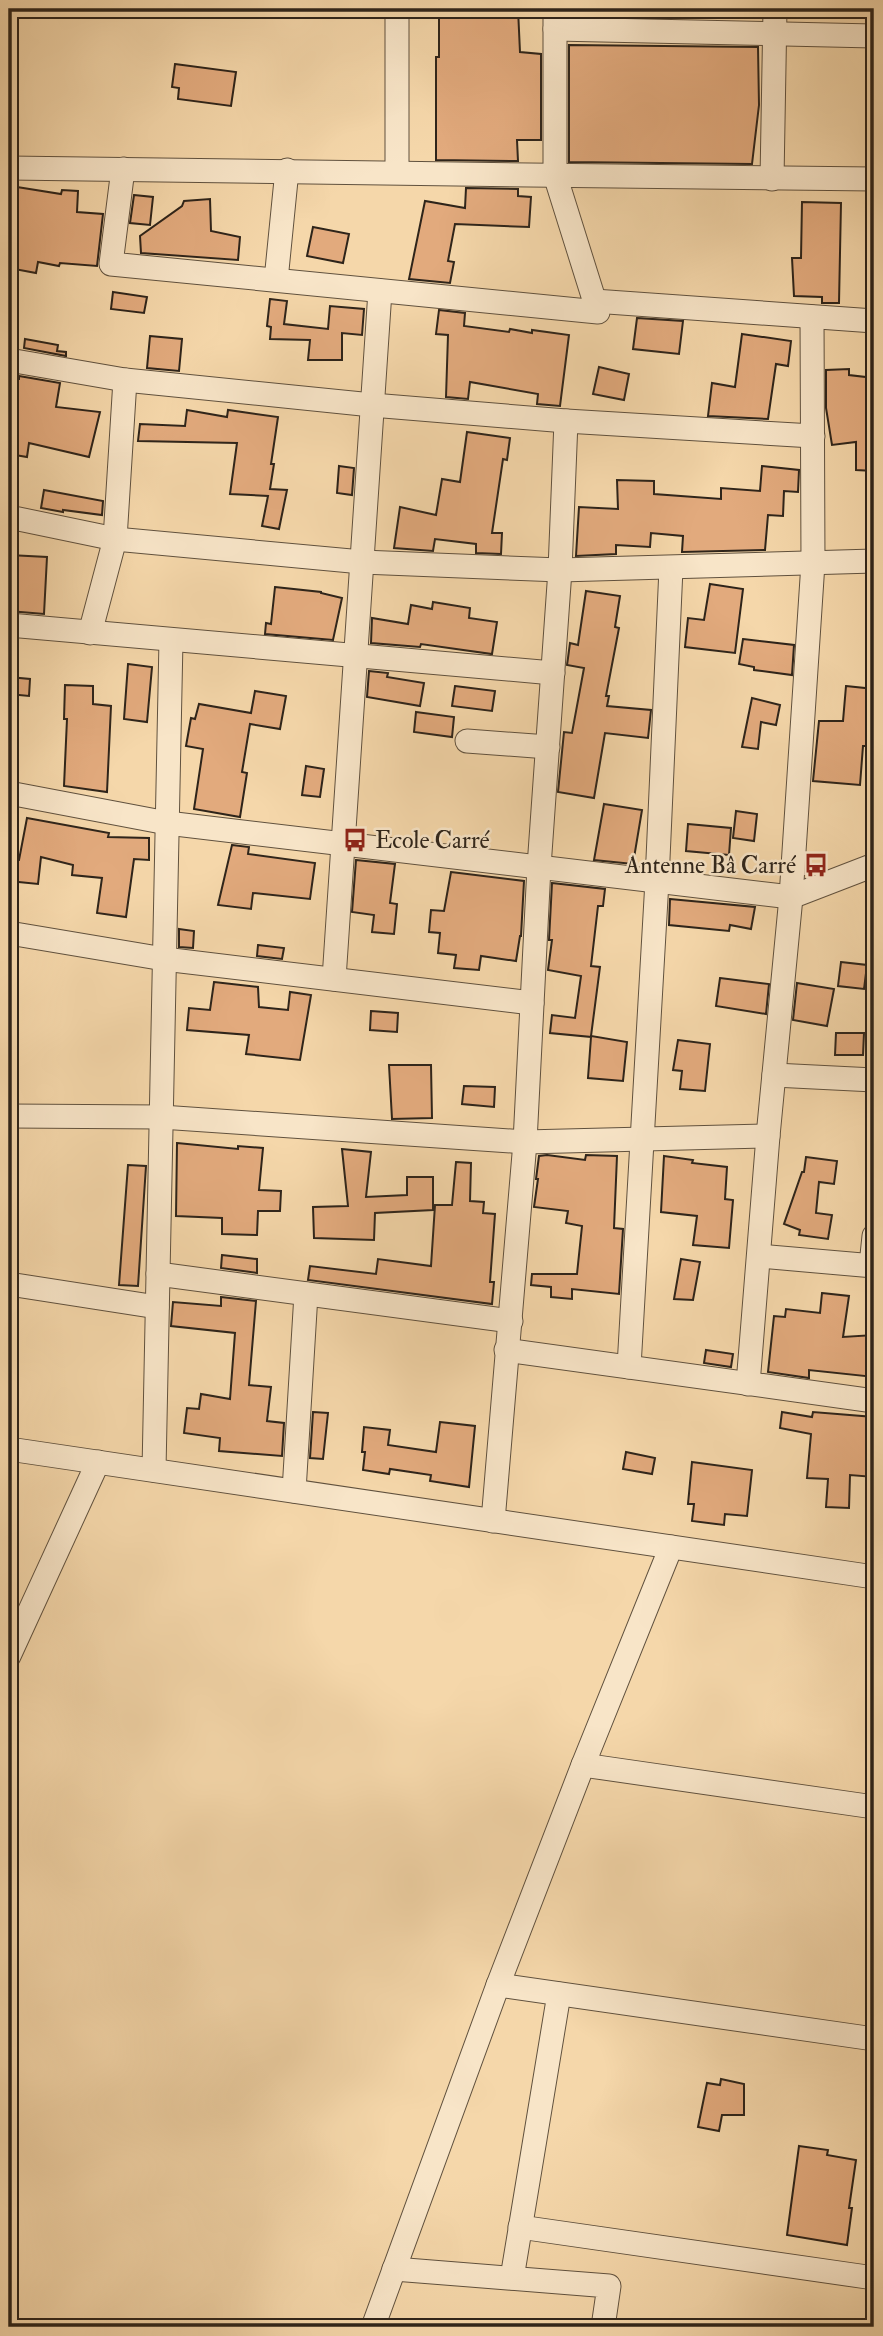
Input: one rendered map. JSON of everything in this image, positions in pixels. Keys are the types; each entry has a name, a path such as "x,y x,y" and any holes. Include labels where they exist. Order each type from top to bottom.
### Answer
{"street":[{"path":"397,9 397,172"},
{"path":"772,179 775,9"},
{"path":"124,169 111,264 598,312 555,175 555,19 775,34 874,36"},
{"path":"9,168 874,179"},
{"path":"276,280 287,170"},
{"path":"334,979 380,290"},
{"path":"594,301 874,321"},
{"path":"748,1384 768,1136 792,897 813,563 813,317"},
{"path":"9,360 125,380 372,405 566,421 813,436"},
{"path":"90,633 115,539 125,380"},
{"path":"493,1521 525,1142 539,867 560,570 566,421"},
{"path":"9,517 115,539 362,562 560,570 874,561"},
{"path":"629,1367 657,881 671,568"},
{"path":"9,625 553,673"},
{"path":"154,1470 171,640"},
{"path":"467,741 548,747"},
{"path":"9,793 167,823 792,897 874,865"},
{"path":"9,933 164,959 532,1003"},
{"path":"774,1075 874,1080"},
{"path":"9,1116 161,1117 525,1142 768,1136"},
{"path":"759,1256 873,1265 874,1236"},
{"path":"158,1274 511,1321"},
{"path":"9,1284 157,1307"},
{"path":"293,1491 306,1294"},
{"path":"506,1350 874,1401"},
{"path":"9,1449 874,1577"},
{"path":"9,1656 98,1462"},
{"path":"373,2327 498,1985 671,1547"},
{"path":"583,1765 874,1807"},
{"path":"498,1985 874,2039"},
{"path":"512,2278 559,1994"},
{"path":"520,2227 874,2278"},
{"path":"394,2269 609,2286 603,2327"}],"building":[{"path":"439,9 518,9 520,52 541,54 541,140 517,140 518,161 436,160"},
{"path":"569,45 758,47 759,105 752,164 569,162"},
{"path":"175,64 236,72 231,106 178,99 179,88 172,87"},
{"path":"17,187 61,194 62,190 78,191 77,212 103,214 97,266 60,263 59,266 38,262 36,273 9,268 9,236"},
{"path":"466,188 518,189 518,196 531,197 529,227 455,224 448,261 454,262 450,283 409,279 425,201 465,208"},
{"path":"134,195 153,197 150,225 130,223"},
{"path":"210,199 211,231 240,237 238,260 141,253 140,236 182,206 184,201"},
{"path":"802,202 841,203 839,303 822,303 822,297 794,296 792,258 801,258"},
{"path":"313,227 349,234 343,263 307,256"},
{"path":"113,292 147,297 144,313 111,309"},
{"path":"270,299 287,301 284,324 328,329 330,306 364,309 362,335 342,333 342,360 308,360 310,340 270,339 271,327 267,326"},
{"path":"439,310 465,313 464,326 509,332 510,329 532,333 532,330 569,335 560,406 537,404 538,394 470,382 468,399 446,397 448,335 436,334"},
{"path":"637,318 683,321 679,354 633,349"},
{"path":"742,334 791,341 788,366 776,364 768,419 708,416 712,383 735,387"},
{"path":"150,336 182,339 179,371 147,368"},
{"path":"25,339 58,345 57,351 66,352 66,356 24,348"},
{"path":"599,367 629,374 624,400 593,394"},
{"path":"849,369 849,375 874,378 874,407 867,406 874,471 856,470 856,442 832,445 826,408 826,370"},
{"path":"19,376 60,383 56,407 100,412 89,457 29,443 27,457 9,454 9,378 19,379"},
{"path":"187,410 227,417 228,410 278,417 270,489 287,490 279,529 262,526 268,496 230,494 237,443 138,441 140,424 185,426"},
{"path":"467,432 510,438 507,460 503,459 492,533 502,533 501,554 476,553 476,544 435,539 433,551 394,548 400,507 436,515 442,479 460,482"},
{"path":"339,466 354,468 352,495 337,493"},
{"path":"762,466 799,470 798,492 784,491 783,516 768,515 765,550 682,552 683,536 651,533 650,547 616,545 616,554 576,556 579,507 618,509 617,480 654,481 654,494 721,499 721,488 760,491"},
{"path":"44,490 103,501 102,515 41,508"},
{"path":"9,555 47,557 44,614 9,611"},
{"path":"710,584 743,589 735,653 685,647 688,618 704,620"},
{"path":"275,587 321,592 342,598 333,640 265,634 266,623 271,624"},
{"path":"586,591 620,596 615,627 619,628 606,696 609,696 607,706 651,710 648,738 605,733 594,798 558,792 564,732 572,733 584,668 567,665 570,643 578,645"},
{"path":"433,602 470,608 469,618 497,622 492,654 421,644 420,647 371,643 372,618 408,624 411,605 432,609"},
{"path":"743,639 794,645 792,675 754,670 754,667 739,664"},
{"path":"128,664 152,667 147,722 124,719"},
{"path":"369,671 424,683 420,706 367,697"},
{"path":"9,677 30,679 29,696 9,694"},
{"path":"65,685 93,686 93,704 111,706 107,792 64,786 67,719 64,719"},
{"path":"455,686 495,691 492,711 452,706"},
{"path":"846,686 874,689 871,723 874,723 874,746 863,746 860,785 813,781 819,721 843,721"},
{"path":"255,691 286,696 280,729 250,724 242,772 247,773 240,817 194,809 203,749 186,746 191,718 195,719 199,704 251,713"},
{"path":"752,698 780,705 776,725 761,722 758,749 742,747"},
{"path":"416,712 454,717 452,737 414,732"},
{"path":"306,766 324,769 320,797 302,795"},
{"path":"604,804 642,810 633,864 594,860"},
{"path":"736,811 757,814 754,841 733,838"},
{"path":"27,818 109,833 108,837 149,838 149,860 134,859 126,917 97,913 102,878 72,875 73,865 41,857 38,884 9,881 9,859 19,860"},
{"path":"688,824 731,828 729,855 686,851"},
{"path":"232,845 249,847 248,854 315,863 310,899 253,893 251,909 218,905"},
{"path":"356,860 395,864 390,903 397,904 394,934 372,932 374,915 352,912"},
{"path":"451,872 524,881 521,936 516,961 481,956 479,970 454,968 456,955 438,953 440,933 429,932 431,910 444,911"},
{"path":"552,883 605,889 603,906 598,906 591,966 600,967 591,1036 627,1042 623,1081 588,1078 591,1037 550,1033 552,1015 575,1018 581,976 548,970 552,940 549,940"},
{"path":"670,899 755,907 751,929 730,925 729,931 669,925"},
{"path":"179,929 194,931 193,948 179,947"},
{"path":"258,945 284,948 282,959 257,956"},
{"path":"841,962 867,965 864,989 838,986"},
{"path":"720,978 769,984 766,1014 716,1006"},
{"path":"214,982 258,987 259,1007 288,1010 290,992 311,995 300,1060 246,1054 249,1035 187,1030 189,1008 210,1010"},
{"path":"797,983 834,989 827,1026 793,1020"},
{"path":"371,1011 398,1013 397,1032 370,1030"},
{"path":"836,1033 864,1033 863,1055 835,1055"},
{"path":"678,1040 710,1044 705,1091 680,1089 682,1071 673,1070"},
{"path":"389,1065 431,1065 432,1118 392,1119"},
{"path":"464,1086 495,1087 494,1107 462,1104"},
{"path":"177,1143 238,1149 238,1146 263,1148 259,1190 281,1191 280,1211 258,1211 257,1235 222,1234 222,1218 176,1216"},
{"path":"342,1149 371,1152 366,1197 407,1195 407,1177 433,1177 433,1210 375,1213 374,1240 314,1238 313,1207 348,1206"},
{"path":"586,1155 617,1156 614,1228 623,1229 619,1294 572,1289 572,1299 551,1297 551,1287 531,1285 532,1274 577,1274 582,1226 566,1223 568,1211 534,1207 539,1156 585,1160"},
{"path":"664,1156 727,1167 725,1199 733,1200 729,1248 693,1245 697,1216 661,1212"},
{"path":"806,1157 837,1161 834,1184 819,1182 816,1213 832,1215 828,1239 799,1235 800,1230 784,1224 804,1172"},
{"path":"456,1162 471,1163 470,1201 484,1202 483,1213 495,1214 490,1282 494,1282 492,1304 308,1280 310,1266 376,1274 378,1259 431,1266 435,1205 452,1205"},
{"path":"128,1165 146,1166 138,1286 119,1285"},
{"path":"222,1255 257,1259 257,1273 221,1268"},
{"path":"681,1259 700,1262 693,1300 674,1299"},
{"path":"822,1293 849,1296 843,1337 874,1335 874,1377 809,1370 809,1378 768,1372 774,1316 785,1317 786,1309 820,1313"},
{"path":"221,1297 256,1301 249,1385 271,1387 267,1421 284,1423 282,1456 219,1451 220,1438 184,1433 187,1408 199,1409 201,1394 230,1399 235,1333 171,1326 173,1302 221,1306"},
{"path":"706,1350 733,1354 731,1367 704,1363"},
{"path":"313,1412 328,1413 323,1459 310,1458"},
{"path":"782,1412 812,1417 813,1412 874,1417 874,1477 850,1475 849,1508 826,1507 828,1479 807,1478 811,1434 780,1428"},
{"path":"440,1422 475,1426 469,1487 430,1481 431,1475 390,1469 389,1474 363,1470 364,1427 390,1430 388,1445 436,1452"},
{"path":"626,1452 655,1458 652,1474 623,1469"},
{"path":"692,1462 752,1470 747,1516 725,1514 724,1525 692,1521 694,1504 688,1504"},
{"path":"721,2079 744,2084 744,2115 722,2115 719,2131 698,2127 707,2083 720,2085"},
{"path":"799,2146 828,2150 827,2155 856,2160 847,2245 787,2235"}],"place":[{"name":"Ecole Carré","path":"355,840"},
{"name":"Antenne Bâ Carré","path":"816,865"}]}
